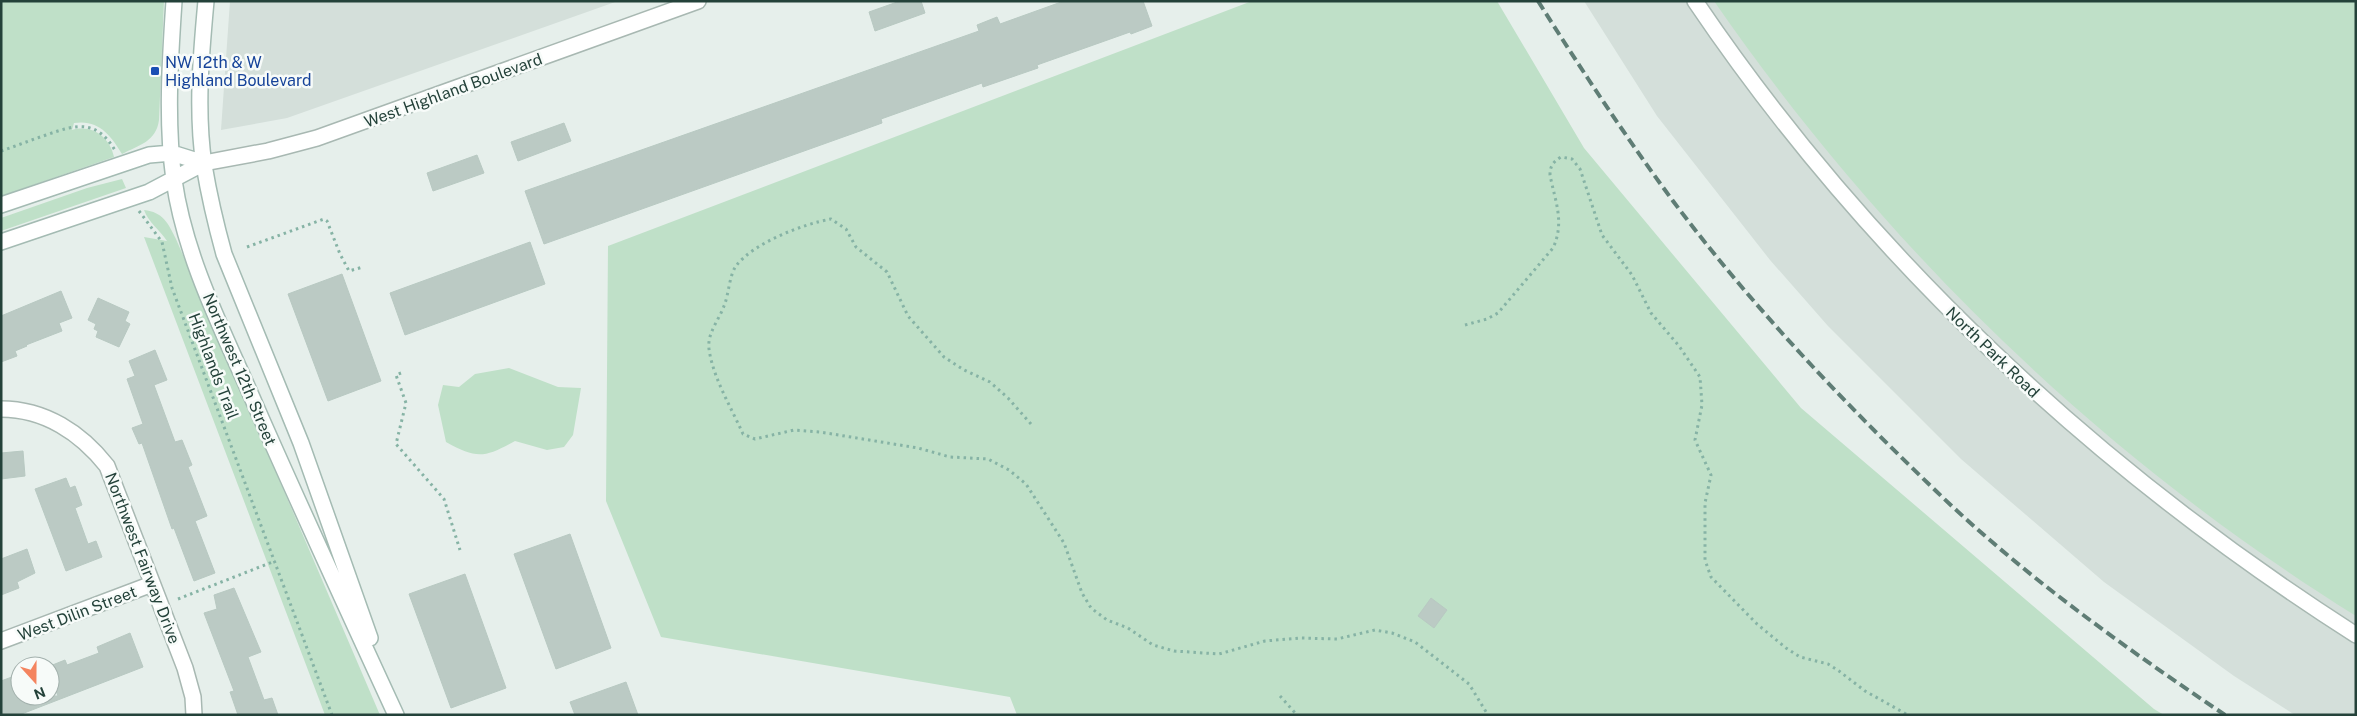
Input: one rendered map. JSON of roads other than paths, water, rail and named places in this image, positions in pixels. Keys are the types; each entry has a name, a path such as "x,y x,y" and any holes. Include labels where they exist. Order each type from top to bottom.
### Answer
{"street":[{"name":"Northwest 12th Street","path":"174,1 170,80 172,153 174,180 181,218 193,256 221,328 397,715"},
{"name":"Northwest 12th Street","path":"206,1 201,71 201,126 204,164 224,254 300,443 397,715"},
{"name":"West Highland Boulevard","path":"1,242 133,197 174,180 204,164 268,151 317,138 698,1"},
{"name":"North Park Road","path":"1696,1 1777,114 1829,179 1930,290 1990,351 2049,406 2173,508 2253,566 2356,635"},
{"path":"1,205 149,156 172,153 204,164"},
{"name":"Northwest Fairway Drive","path":"1,410 24,411 57,423 75,433 92,447 107,466 185,668 193,698 194,715"},
{"name":"West Dilin Street","path":"1,642 152,584"}],"railway":[{"path":"1538,1 1570,52 1673,201 1734,278 1832,387 1936,491 2004,552 2075,609 2225,715"}],"place":[{"name":"NW 12th & W Highland Boulevard","path":"155,71"}]}
